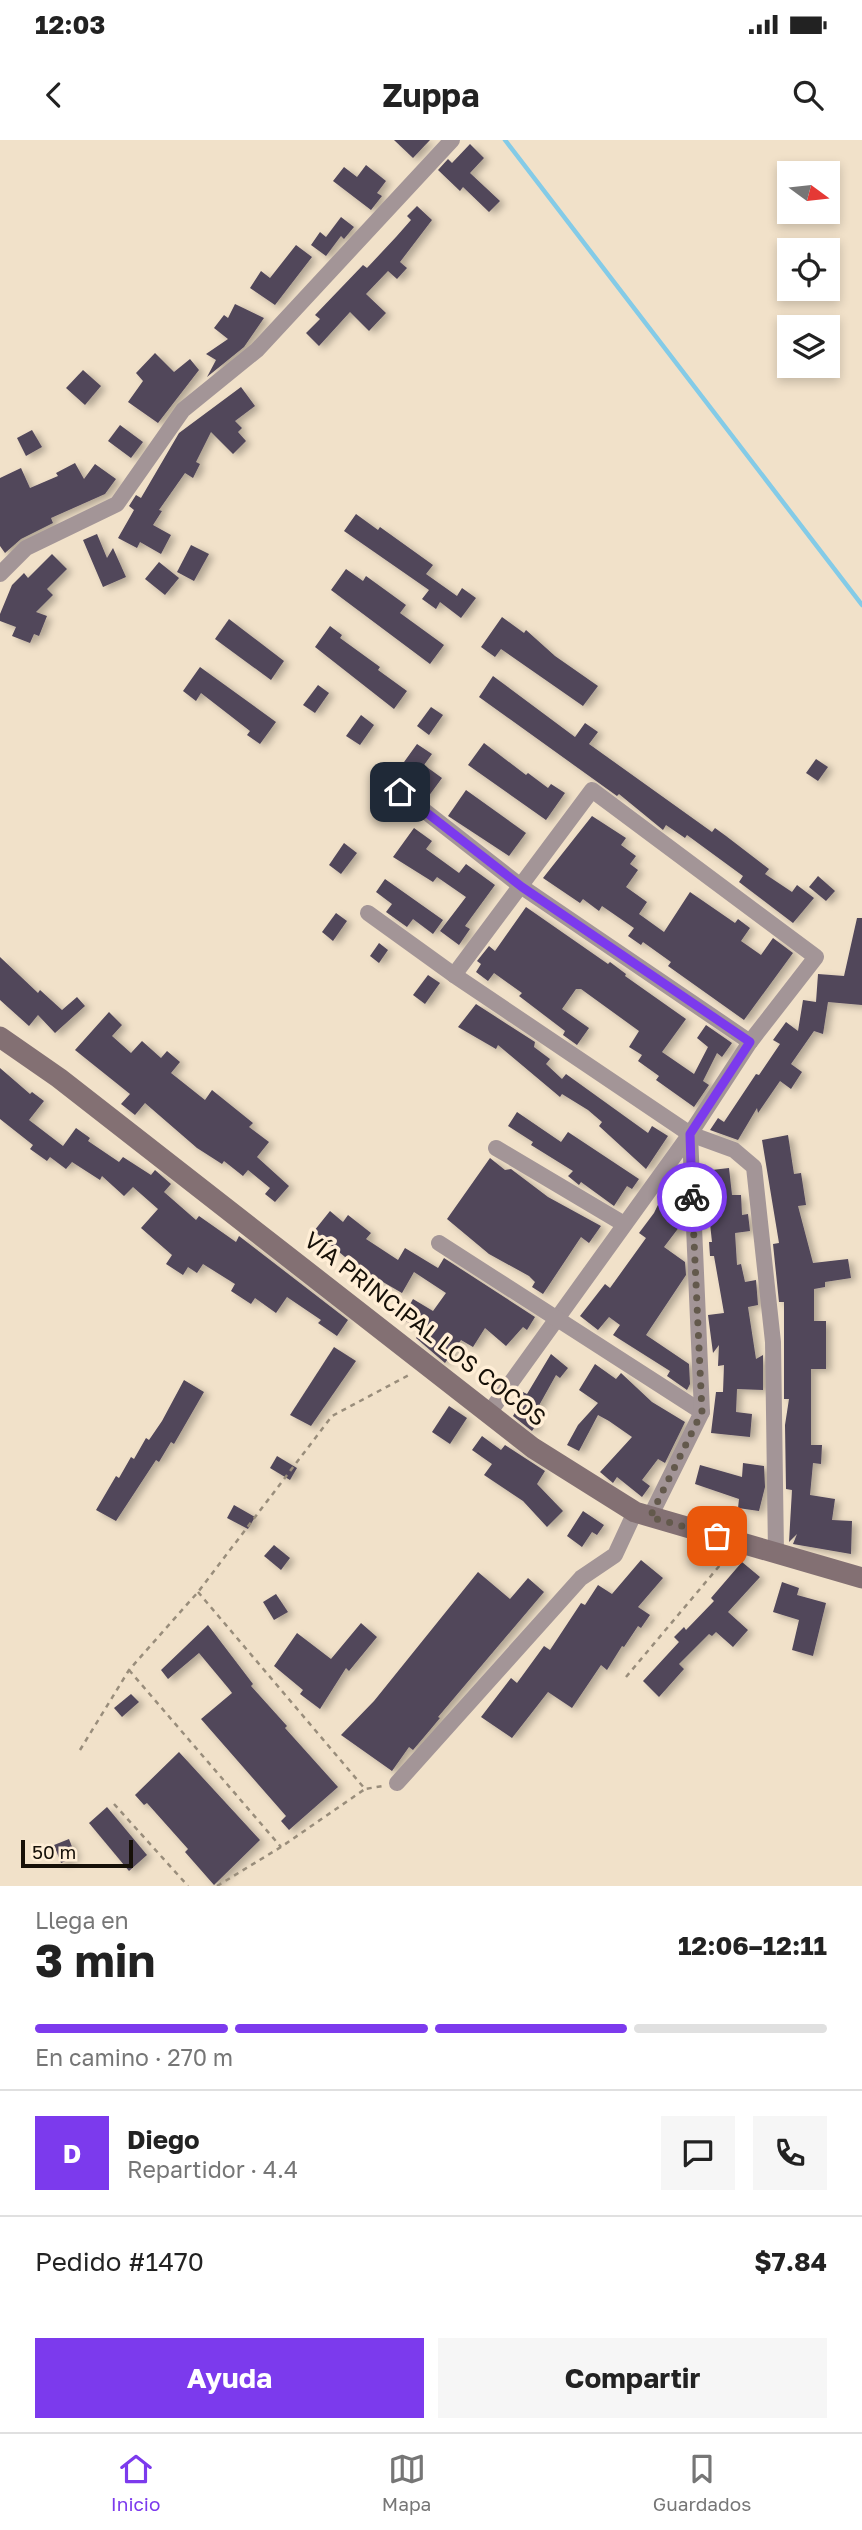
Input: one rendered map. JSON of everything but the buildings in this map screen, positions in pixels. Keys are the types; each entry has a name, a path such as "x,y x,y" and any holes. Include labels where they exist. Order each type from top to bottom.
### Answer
{"street":[{"path":"0,574 26,548 117,504 183,410 257,350 452,140"},
{"path":"380,776 522,887 750,1042"},
{"path":"454,975 592,790 816,957 750,1042 690,1134 489,1413"},
{"path":"368,913 454,975 690,1134 734,1150 754,1167 773,1342 776,1553"},
{"name":"VÍA PRINCIPAL LOS COCOS","path":"0,1037 59,1078 533,1448 642,1514 862,1578"},
{"path":"397,1783 581,1578 615,1555 702,1412 690,1134"},
{"path":"496,1148 624,1224"},
{"path":"439,1243 702,1412"}],"path":[{"path":"80,1750 129,1670 198,1592 332,1416 391,1387 426,1364"},
{"path":"626,1678 739,1542"},
{"path":"198,1592 365,1789"},
{"path":"129,1670 281,1847"},
{"path":"217,1886 281,1847 365,1789 397,1783"},
{"path":"114,1804 188,1886"}],"waterway":[{"path":"505,140 862,605"}],"way so far":[{"path":"692,1197 702,1412 650,1517 717,1536"}],"route":[{"path":"400,792 522,887 750,1042 690,1134 692,1197"}]}
